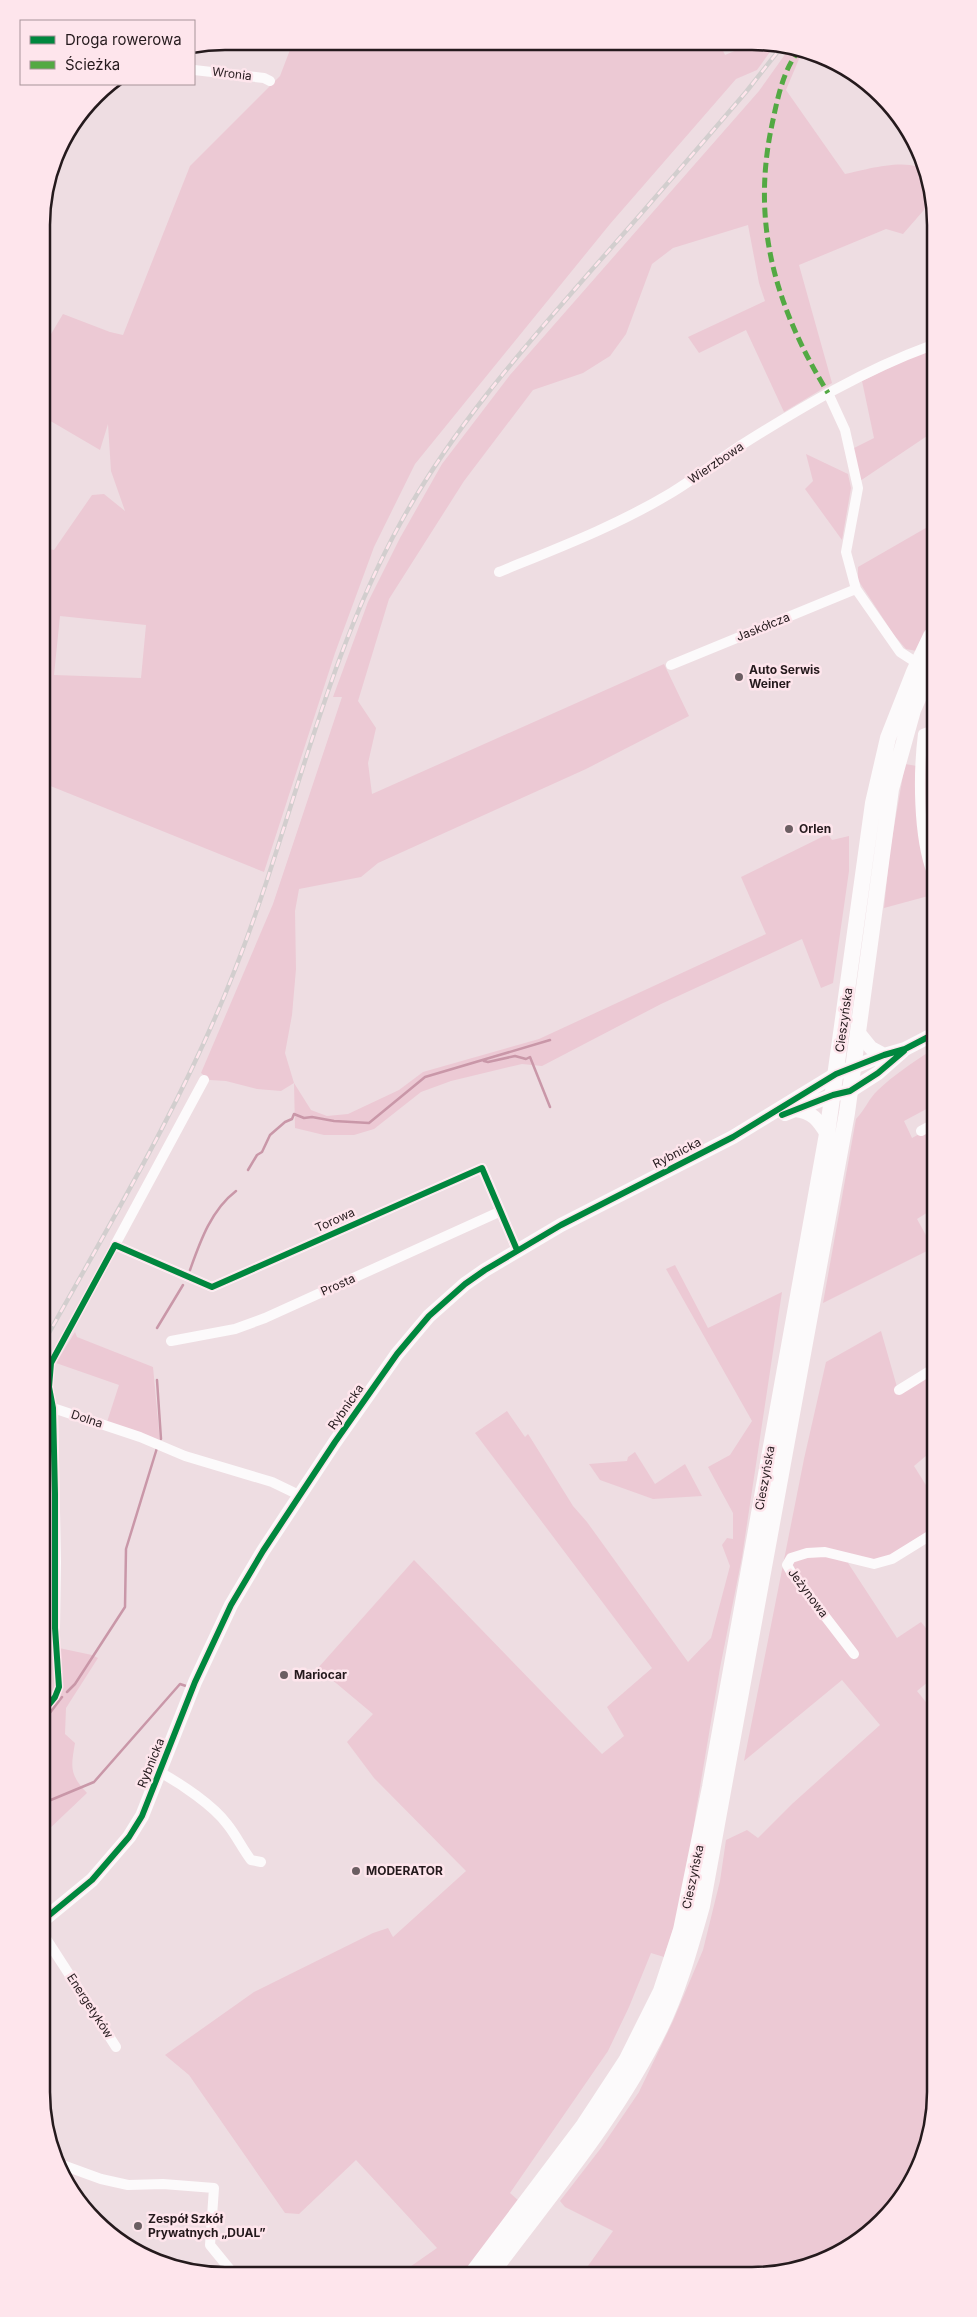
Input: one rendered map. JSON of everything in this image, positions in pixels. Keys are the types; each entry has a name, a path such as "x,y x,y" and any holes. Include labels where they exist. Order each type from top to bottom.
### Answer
{"main road":[{"name":"Cieszyńska","path":"496,2267 620,2097 661,2027 685,1968 702,1906 850,1090 891,789 914,710 927,653"},
{"name":"Cieszyńska","path":"477,2267 584,2125 626,2061 661,1991 681,1930 710,1787 827,1134 873,803 888,738 924,666"}],"street":[{"name":"Wronia","path":"195,70 264,78 270,81"},
{"name":"Wierzbowa","path":"499,572 605,529 671,493 743,445 828,393 908,354 927,347"},
{"path":"828,393 845,430 858,488 846,552 856,589 900,652 924,666"},
{"name":"Jaskółcza","path":"671,665 856,589"},
{"path":"927,732 923,734 920,762 924,832 927,847"},
{"path":"858,1032 871,1048 884,1054"},
{"path":"905,1049 927,1038"},
{"name":"Rybnicka","path":"755,1125 850,1090 878,1073 905,1049"},
{"name":"Rybnicka","path":"50,1915 92,1880 115,1856 142,1816 195,1682 225,1617 263,1551 299,1496 370,1392 417,1328 465,1284 517,1250 577,1216 755,1125 836,1074 884,1054 905,1049"},
{"name":"Torowa","path":"204,1080 115,1245 212,1287 482,1168 499,1212 517,1250"},
{"path":"795,1110 805,1111 816,1116 827,1134"},
{"path":"921,1131 927,1128"},
{"name":"Prosta","path":"171,1341 235,1329 265,1318 499,1212"},
{"path":"899,1390 927,1373"},
{"name":"Dolna","path":"55,1628 56,1562 53,1408 140,1437 185,1456 272,1482 299,1496"},
{"name":"Jeżynowa","path":"854,1654 791,1572 787,1565 791,1558 807,1553 825,1552 874,1564 892,1559 927,1537"},
{"path":"160,1772 175,1781 227,1824 251,1860 261,1862"},
{"name":"Energetyków","path":"50,1945 116,2046"},
{"path":"67,2167 101,2179 128,2185 164,2184 214,2188 210,2245 228,2267"}],"shaded area":[{"path":"290,50 723,50 725,55 737,50 770,51 757,70 736,79 610,224 415,464 374,547 335,653 264,872 50,786 50,549 54,550 92,495 104,494 125,511 111,471 108,424 100,450 50,421 50,336 63,314 123,335 190,166 280,76","holes":["60,616 146,625 141,678 54,675"]},
{"path":"786,53 801,57 786,90 845,174 889,165 913,165 918,169 924,191 926,208 903,234 886,229 799,265 832,383 784,412 746,330 699,353 688,337 765,301 759,283 748,225 673,248 652,264 626,334 610,356 583,373 533,390 464,481 389,599 358,701 376,728 368,763 372,794 664,664 689,716 586,769 378,863 361,877 299,889 295,911 296,969 292,1015 285,1053 294,1083 281,1091 257,1089 226,1081 210,1080 201,1073 273,904 342,697 333,697 368,602 400,538 442,464 510,375 759,91"},
{"path":"927,350 927,436 860,481 852,449 874,438 862,381"},
{"path":"806,454 848,474 851,488 842,540 805,489 813,481"},
{"path":"927,527 927,632 917,651 906,649 894,635 858,580 858,567"},
{"path":"905,764 917,766 924,856 927,865 927,896 884,908 890,850"},
{"path":"828,834 832,840 849,836 849,871 833,983 821,988 802,939 661,1004 542,1066 522,1064 451,1081 421,1092 374,1129 354,1135 324,1135 295,1128 294,1083 311,1110 327,1116 348,1114 399,1090 423,1072 539,1039 766,934 741,877"},
{"path":"927,1053 927,1109 904,1121 912,1138 927,1130 927,1213 917,1219 927,1237 927,1251 823,1303 856,1119 878,1090"},
{"path":"675,1265 708,1328 782,1292 742,1557 720,1668 696,1811 685,1892 664,1957 651,1953 629,2007 608,2051 510,2193 519,2201 469,2267 410,2267 437,2248 356,2160 299,2214 285,2213 189,2075 165,2055 254,1992 373,1933 388,1928 393,1937 466,1871 374,1778 347,1742 373,1714 318,1668 414,1560 602,1754 624,1736 607,1707 652,1668 475,1433 507,1411 525,1437 528,1434 573,1506 587,1522 688,1662 711,1638 730,1566 722,1545 727,1538 733,1539 733,1513 708,1467 730,1455 752,1421 666,1269"},
{"path":"881,1331 897,1387 927,1369 927,1455 914,1466 927,1487 927,1532 888,1558 848,1563 897,1638 921,1622 927,1629 927,1683 917,1691 927,1703 927,2103 924,2126 914,2159 904,2179 891,2198 876,2216 858,2231 839,2244 819,2254 786,2264 763,2267 587,2267 613,2231 565,2207 560,2201 601,2148 639,2092 673,2021 703,1950 720,1881 726,1840 747,1830 758,1838 792,1804 880,1725 842,1680 744,1761 804,1459 826,1362"},
{"path":"75,1332 77,1337 153,1367 160,1442 107,1422 119,1385 56,1363"},
{"path":"635,1452 655,1484 685,1464 702,1496 653,1499 600,1480 589,1464 627,1461 628,1457"},
{"path":"50,1639 58,1643 59,1648 98,1658 66,1708 65,1734 75,1743 72,1764 74,1775 87,1793 50,1828"}],"waterway":[{"path":"248,1170 257,1155 262,1152 270,1135 285,1122 292,1119 294,1114 304,1118 312,1117 334,1121 369,1123 425,1077 550,1040"},
{"path":"484,1061 488,1062 515,1056 526,1059 530,1057 550,1107"},
{"path":"190,1270 207,1227 220,1207 236,1191"},
{"path":"157,1328 183,1285"},
{"path":"157,1380 161,1439"},
{"path":"67,1692 75,1684 125,1607 126,1549 157,1448"},
{"path":"50,1800 94,1782 180,1684 186,1686"},
{"path":"50,1713 62,1697"}],"railway":[{"path":"50,1331 146,1159 193,1067 214,1020 255,916 310,744 350,631 374,576 401,522 421,488 464,424 512,363 746,92 777,52"}],"marked path":[{"path":"795,55 786,73 773,120 764,193 766,228 772,262 781,295 809,360 828,393"}],"cycle path":[{"path":"50,1915 92,1880 129,1837 142,1816 195,1682 231,1605 263,1551 335,1442 397,1354 429,1316 465,1284 485,1270 561,1225 733,1137 836,1074 884,1055 905,1049 927,1038"},
{"path":"782,1115 833,1095 850,1091 878,1073 904,1051"},
{"path":"50,1375 51,1363 115,1245 212,1287 482,1168 517,1250"},
{"path":"50,1392 53,1408 55,1628 59,1687 50,1703"}],"place":[{"name":"Auto Serwis Weiner","path":"739,677"},
{"name":"Orlen","path":"789,829"},
{"name":"Mariocar","path":"284,1675"},
{"name":"MODERATOR","path":"356,1871"},
{"name":"Zespół Szkół Prywatnych „DUAL”","path":"138,2226"}]}
